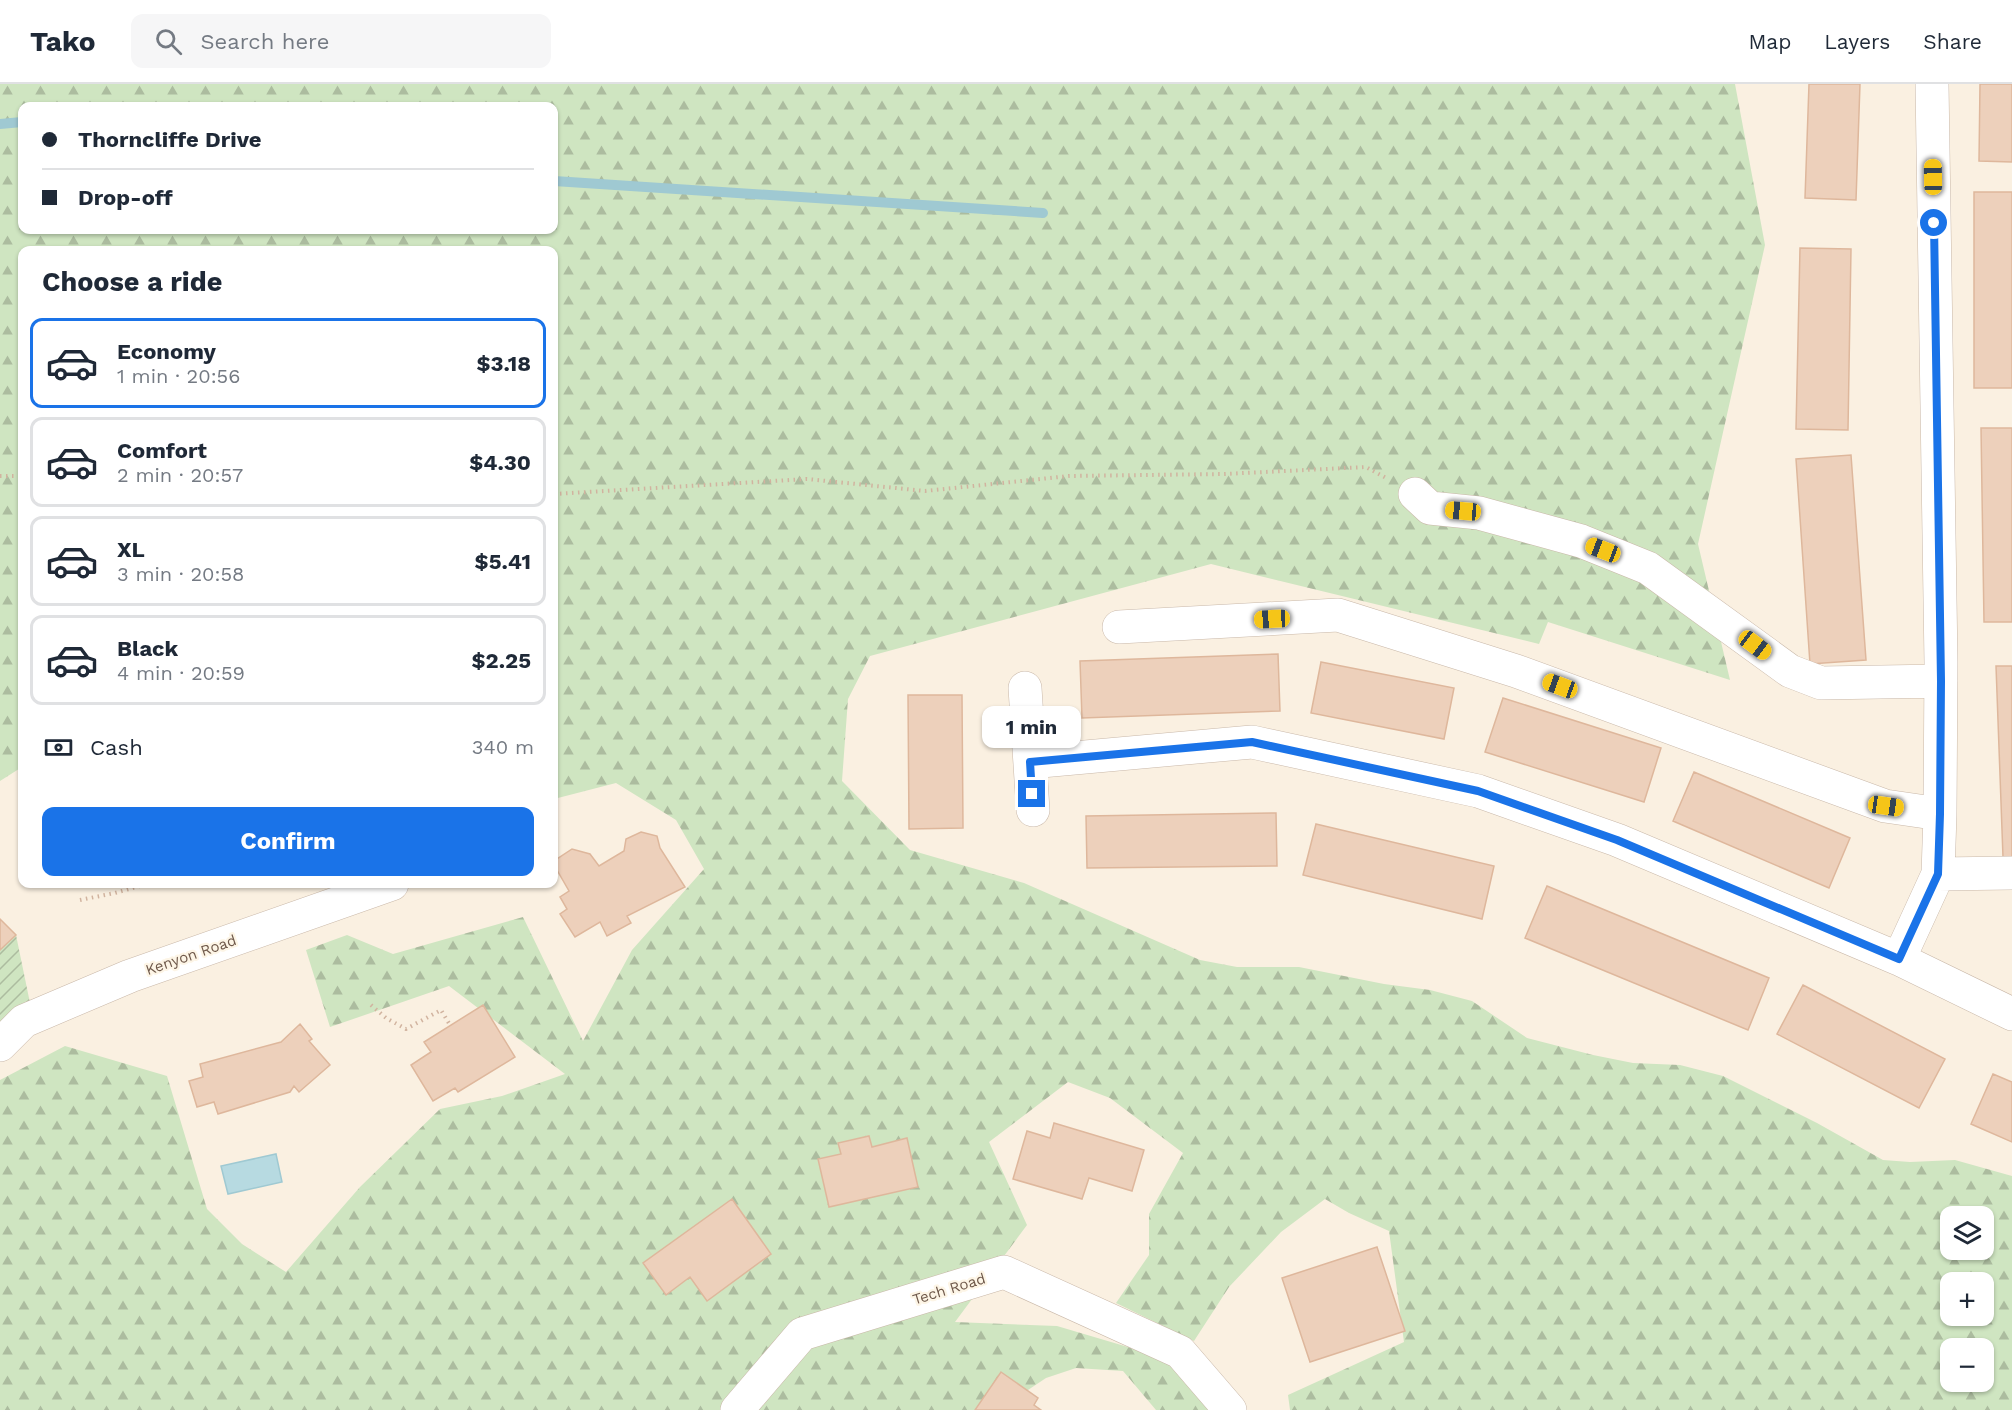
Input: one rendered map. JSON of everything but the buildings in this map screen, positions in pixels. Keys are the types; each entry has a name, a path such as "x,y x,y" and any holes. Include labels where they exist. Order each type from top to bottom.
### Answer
{"street":[{"path":"1899,959 1938,874 1941,681 1932,84"},
{"path":"1415,494 1430,508 1479,513 1581,541 1648,568 1790,671 1821,683 1941,681"},
{"path":"1119,627 1338,615 1516,670 1886,806 1940,814"},
{"path":"1025,688 1033,810"},
{"path":"1030,762 1252,742 1478,791 1617,840 1899,959 2012,1014"},
{"path":"1938,874 2012,873"},
{"name":"Kenyon Road","path":"0,1045 24,1021 130,976 382,888"},
{"name":"Tech Road","path":"737,1410 802,1334 1004,1272 1180,1352 1230,1410"}],"path":[{"path":"558,494 807,479 925,491 1069,476 1224,474 1366,467 1415,494"},
{"path":"0,476 18,476"},
{"path":"80,900 133,888"},
{"path":"370,1005 386,1018 406,1029 441,1010 450,1025"}],"green space":[{"path":"0,84 1735,84 1765,245 1698,544 1730,680 1548,622 1539,644 1211,564 870,656 848,699 842,781 910,850 1024,883 1200,960 1237,967 1299,967 1384,984 1430,990 1472,1001 1527,1038 1633,1063 1680,1065 1723,1076 1817,1123 1883,1160 1910,1162 1955,1160 2012,1176 2012,1410 1290,1410 1288,1395 1404,1342 1389,1231 1325,1199 1281,1232 1229,1287 1194,1341 1116,1303 1149,1255 1149,1214 1183,1153 1110,1098 1068,1082 989,1142 1027,1225 955,1322 1057,1326 1165,1358 1214,1410 1156,1410 1123,1371 1076,1368 1046,1378 998,1410 0,1410 0,1080 65,1046 167,1076 207,1209 242,1244 286,1272 360,1187 440,1109 502,1096 565,1074 449,986 330,1027 306,950 347,935 393,954 523,917 583,1041 632,950 704,869 676,820 616,783 558,798 558,246 18,246 18,770 0,781"},
{"path":"16,935 30,1003 0,1026 0,950"}],"water":[{"path":"276,1154 282,1182 228,1194 221,1166"}],"waterway":[{"path":"0,124 18,122"},
{"path":"558,181 1043,213"}],"route":[{"path":"1032,794 1030,762 1252,742 1478,791 1617,840 1899,959 1938,874 1941,681 1934,223"}]}
